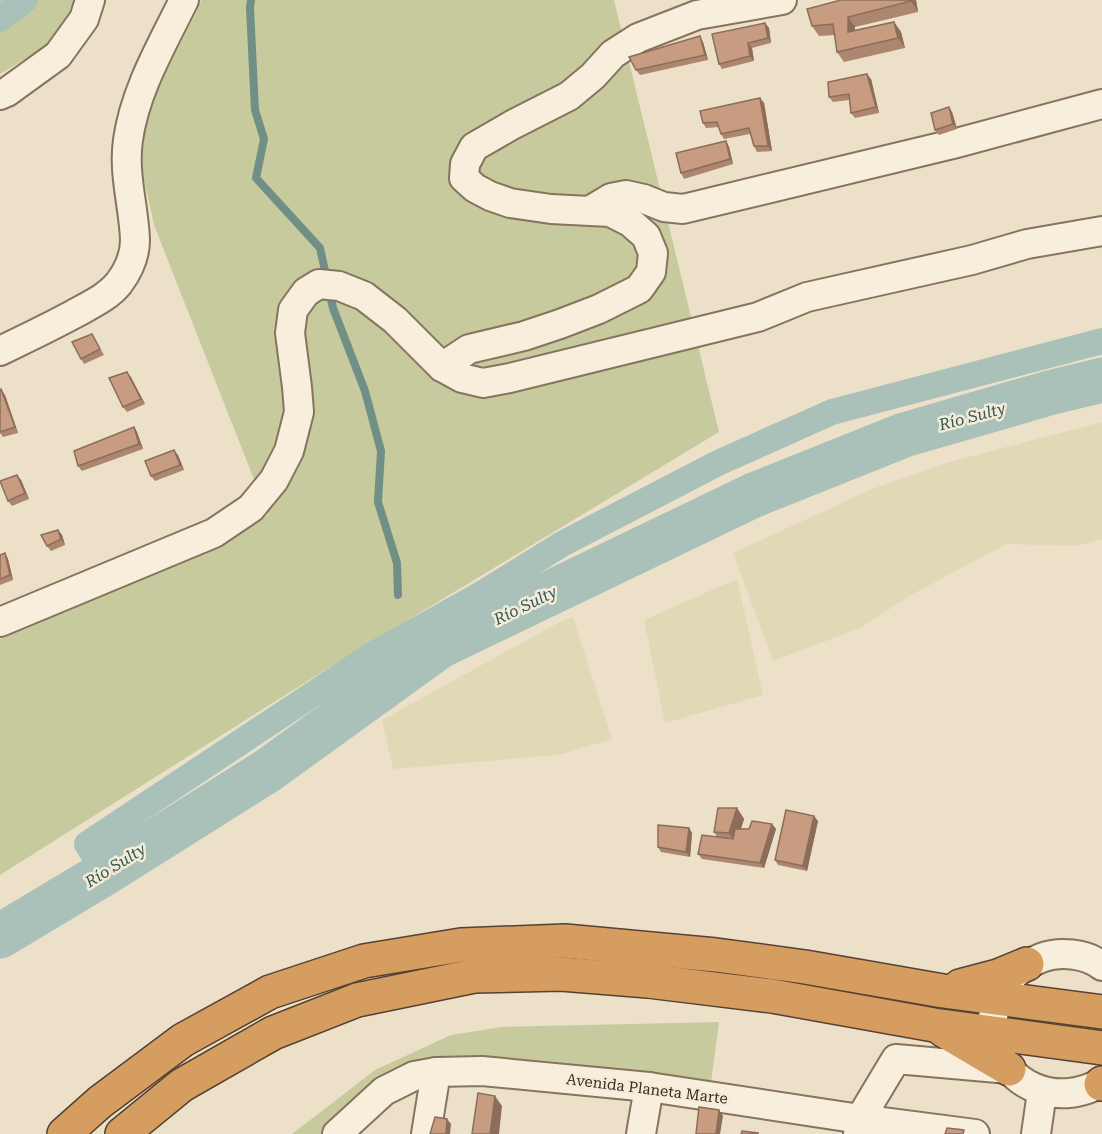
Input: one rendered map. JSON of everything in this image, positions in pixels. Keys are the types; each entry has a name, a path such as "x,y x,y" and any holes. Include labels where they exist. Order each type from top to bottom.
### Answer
{"highway":[{"path":"64,1134 99,1102 183,1040 270,992 364,961 461,945 565,941 716,955 805,967 943,991 1102,1012"},
{"path":"943,991 998,976 1027,964"},
{"path":"122,1134 182,1085 273,1033 357,1000 474,976 561,974 648,981 772,996 934,1025 1102,1048"},
{"path":"934,1025 1009,1069"}],"street":[{"path":"0,95 58,56 84,19 90,0"},
{"path":"0,351 99,300 118,284 131,262 135,243 126,168 128,140 138,97 184,0"},
{"path":"442,367 469,349 524,336 599,309 639,289 651,272 653,253 646,236 630,222 610,212 551,209 510,203 475,188 464,178 465,164 474,147 569,96 613,54 638,38 698,15 782,0"},
{"path":"591,210 611,198 626,195 664,207 683,209 953,144 1102,104"},
{"path":"0,622 214,533 251,508 274,480 289,451 299,412 290,333 293,310 306,292 320,284 339,286 364,296 395,320 442,367 462,378 483,383 758,317 807,297 972,260 1028,244 1102,231"},
{"path":"1102,966 1074,954 1050,955 1027,964 1009,979 998,997 992,1032 998,1052 1009,1069 1025,1083 1042,1092 1062,1095 1082,1092 1102,1083"},
{"path":"859,1126 896,1059 1009,1069"},
{"path":"426,1134 436,1071"},
{"name":"Avenida Planeta Marte","path":"337,1134 384,1091 414,1076 436,1071 482,1071 649,1087 859,1126 975,1134"},
{"path":"641,1134 649,1087"},
{"path":"1036,1134 1042,1092"}],"shaded area":[{"path":"1102,422 1102,539 1076,546 1006,544 913,594 860,628 773,661 733,553 872,489 946,463"},
{"path":"737,579 763,695 665,723 644,620"},
{"path":"573,617 612,739 559,755 393,769 382,720 554,625"}],"green space":[{"path":"0,0 83,1 43,48 0,74"},
{"path":"201,0 614,0 719,432 322,672 0,875 0,639 268,515 154,225 140,160 144,113"},
{"path":"719,1022 711,1082 460,1058 424,1059 386,1079 326,1134 292,1134 375,1070 451,1035 502,1027"}],"building":[{"path":"841,0 911,1 848,17 848,32 894,22 898,38 837,52 833,24 812,26 807,9"},
{"path":"765,23 768,38 748,43 750,56 719,64 712,34"},
{"path":"700,36 705,55 636,70 629,57"},
{"path":"867,74 876,107 851,113 849,94 829,97 828,82"},
{"path":"760,98 768,146 754,146 749,128 721,134 717,122 703,123 700,111"},
{"path":"949,107 953,124 935,130 931,113"},
{"path":"726,141 730,159 681,173 676,153"},
{"path":"92,334 100,349 81,359 72,342"},
{"path":"127,372 141,399 123,407 109,378"},
{"path":"0,390 15,427 0,432"},
{"path":"134,427 139,444 78,466 74,451"},
{"path":"174,450 180,465 151,476 145,461"},
{"path":"17,475 25,493 8,501 0,481"},
{"path":"58,530 61,539 47,546 41,535"},
{"path":"5,553 10,575 0,579 0,555"},
{"path":"718,808 737,808 729,833 714,832"},
{"path":"786,810 814,816 803,866 775,860"},
{"path":"752,821 772,824 760,863 698,854 702,835 733,839 735,829 749,829"},
{"path":"658,825 689,828 686,852 658,847"},
{"path":"478,1093 495,1096 490,1134 472,1134"},
{"path":"699,1107 719,1110 716,1134 696,1134"},
{"path":"435,1117 447,1119 446,1134 430,1134"},
{"path":"947,1128 964,1130 963,1134 945,1134"},
{"path":"742,1131 758,1133 758,1134 741,1134"}],"waterway":[{"path":"0,19 25,0"},
{"path":"251,0 255,110 264,139 256,178 320,248 327,280"},
{"path":"329,291 333,308 365,391 381,451 378,502 397,563 398,595"},
{"path":"105,873 87,844 372,655 483,593 562,544 718,463 832,412 1102,341"},
{"name":"Río Sulty","path":"0,936 267,771 440,646 754,495 904,435 1102,380"}]}
